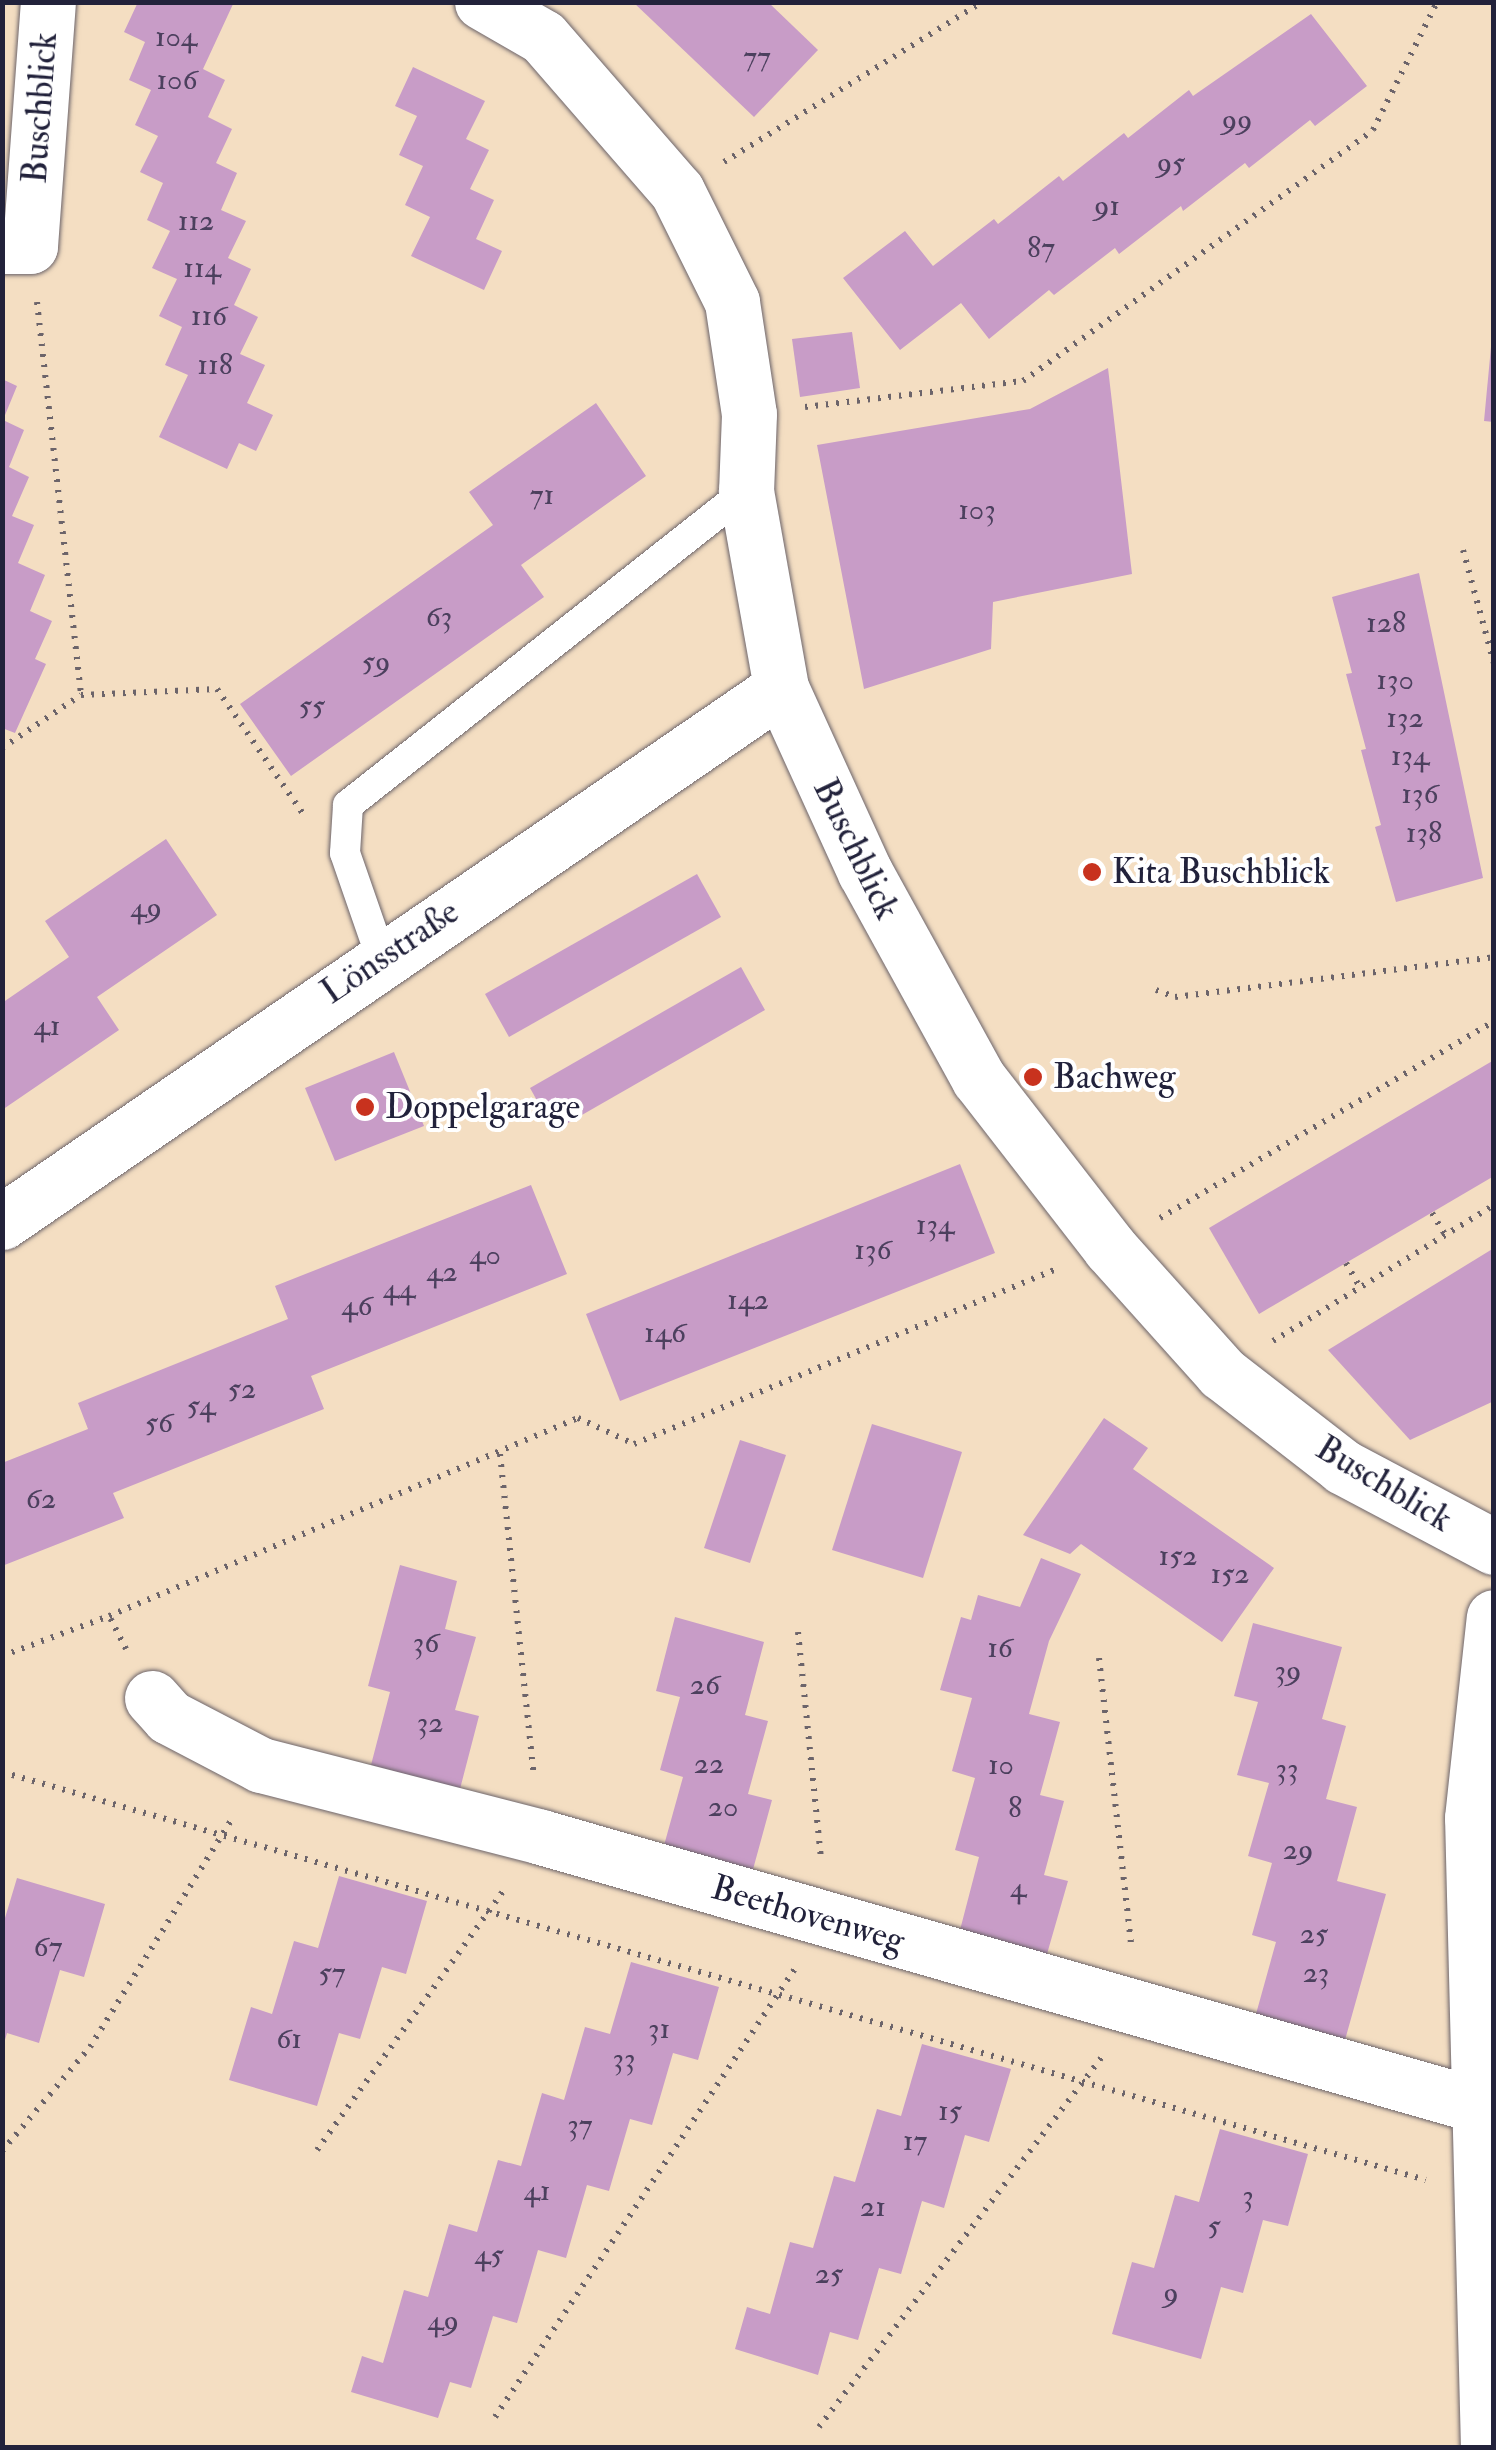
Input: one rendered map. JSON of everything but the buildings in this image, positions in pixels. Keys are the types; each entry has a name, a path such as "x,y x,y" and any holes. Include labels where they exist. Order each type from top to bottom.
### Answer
{"street":[{"name":"Buschblick","path":"16,246 48,2"},
{"name":"Buschblick","path":"482,2 543,37 677,191 732,302 749,414 746,491 781,688 865,872 933,1001 988,1092 1110,1248 1222,1373 1343,1467 1494,1547"},
{"name":"Lönsstraße","path":"2,1222 382,957 781,688"},
{"path":"1488,2448 1476,2105 1472,1818 1494,1617"},
{"name":"Beethovenweg","path":"152,1698 169,1717 261,1765 827,1920 1476,2105"}],"lane":[{"path":"382,957 345,852 348,805 746,491"}],"path":[{"path":"677,191 982,2"},
{"path":"749,414 1022,381 1373,130 1437,2"},
{"path":"16,246 81,694"},
{"path":"1463,550 1494,663"},
{"path":"2,748 81,694 217,689 301,812 348,805"},
{"path":"1156,990 1175,997 1494,958"},
{"path":"2,1656 109,1616 578,1418 634,1444 1110,1248 1494,1021"},
{"path":"1222,1373 1494,1205"},
{"path":"1432,1213 1446,1235"},
{"path":"1346,1263 1360,1288"},
{"path":"109,1616 152,1698"},
{"path":"496,2417 827,1920 798,1632"},
{"path":"819,2427 1138,2008 1100,1658"},
{"path":"2,2151 90,2048 223,1838 261,1765"},
{"path":"2,1772 223,1838 1087,2078 1480,2196"}],"place":[{"name":"Kita Buschblick","path":"1092,872"},
{"name":"Bachweg","path":"1033,1077"},
{"name":"Doppelgarage","path":"365,1107"}]}
